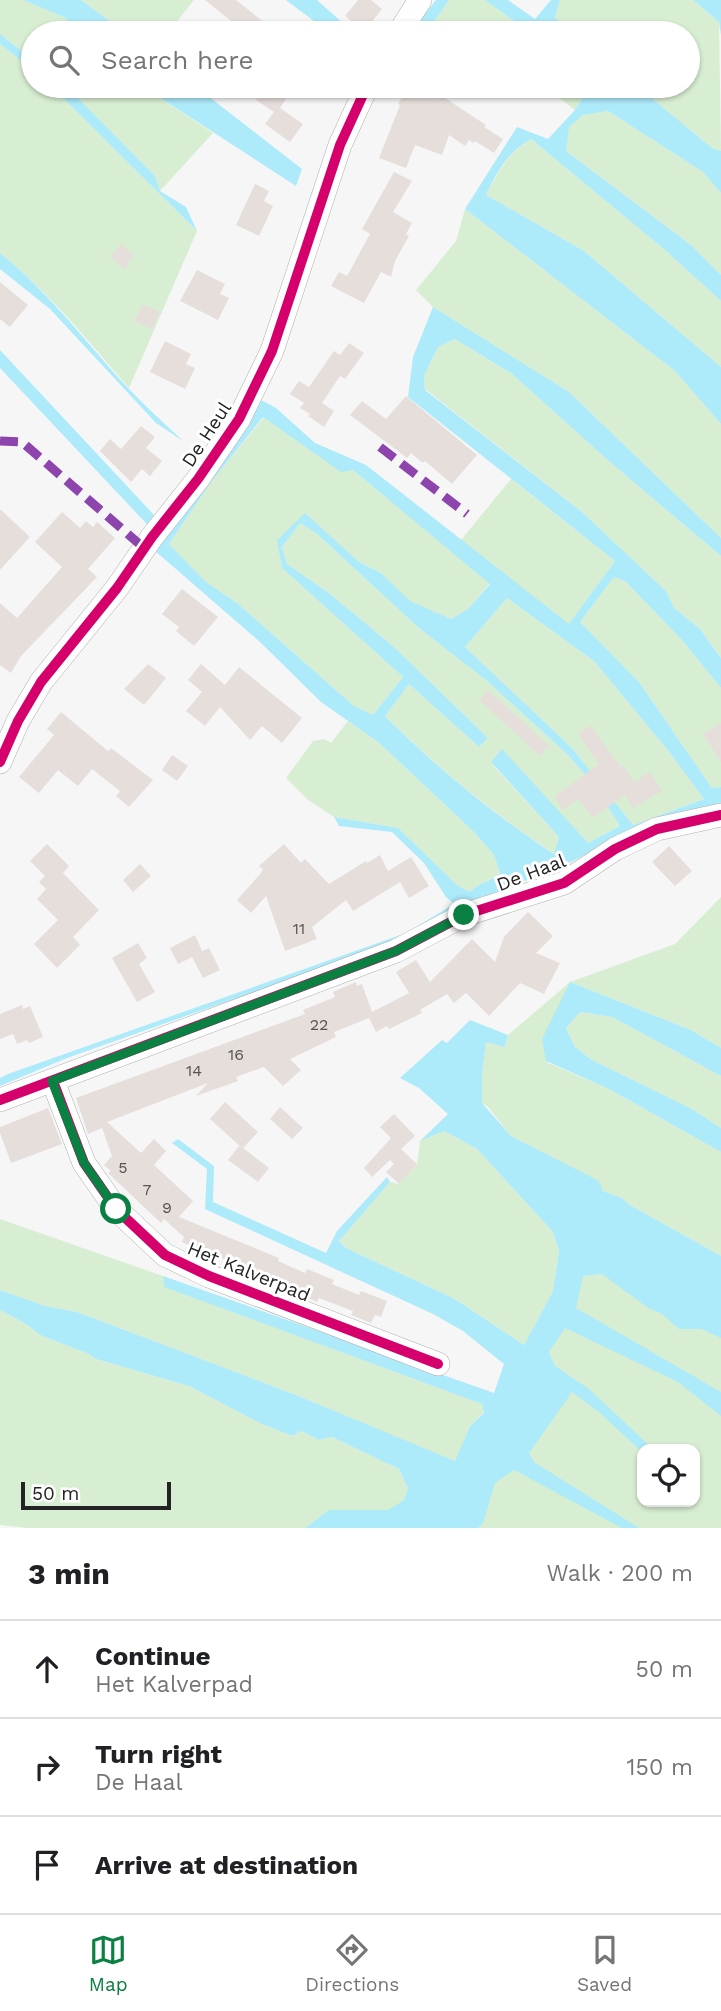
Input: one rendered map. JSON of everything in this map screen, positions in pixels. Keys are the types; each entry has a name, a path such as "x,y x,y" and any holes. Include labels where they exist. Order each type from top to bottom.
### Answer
{"street":[{"path":"407,21 420,0"},
{"name":"De Heul","path":"0,762 18,720 41,682 117,589 239,419 272,351 340,145 362,98"},
{"name":"De Haal","path":"0,1100 396,951 464,915 564,883 615,849 657,829 721,815"},
{"name":"Het Kalverpad","path":"52,1081 84,1163 116,1209 165,1255 209,1276 438,1364"}],"green space":[{"path":"0,0 23,0 68,21 21,21 21,51 0,34"},
{"path":"81,0 194,0 177,21 110,21"},
{"path":"449,0 485,0 514,21 434,21"},
{"path":"560,0 693,0 719,22 721,151 712,148 652,98 700,98 700,21 559,21 555,18"},
{"path":"0,44 21,61 21,98 63,98 197,231 129,388 52,300 0,253"},
{"path":"78,98 160,98 213,133 160,191 155,176"},
{"path":"560,98 582,98 575,110"},
{"path":"608,111 703,172 721,193 721,275 691,245 566,151 568,127 583,115"},
{"path":"531,139 665,250 721,301 721,367 584,251 486,195 510,157"},
{"path":"465,209 675,371 721,424 721,538 569,392 433,307 416,290 456,241"},
{"path":"455,339 512,374 611,463 721,556 721,658 700,629 674,608 666,591 582,512 425,389 424,376 438,347"},
{"path":"264,417 341,471 353,470 490,583 468,609 451,619 410,602 381,573 359,562 305,514 278,539 282,568 403,677 373,715 354,706 237,603 206,582 169,544 212,481"},
{"path":"511,479 615,561 569,625 461,540"},
{"path":"300,523 317,534 420,629 486,680 568,755 596,788 620,826 588,843 491,763 559,837 555,854 488,807 405,735 385,716 409,684 479,747 488,738 394,647 329,593 287,564 282,547"},
{"path":"614,577 626,582 681,639 721,688 721,787 712,788 639,682 580,622"},
{"path":"507,598 594,661 704,799 633,825 572,748 465,647"},
{"path":"348,721 378,742 475,833 494,855 500,873 470,892 458,886 398,828 334,817 308,800 286,778 313,741 324,739 331,743"},
{"path":"721,897 721,1048 691,1030 570,982 675,944"},
{"path":"570,982 546,1062 609,1089 721,1152 721,1256 622,1198 603,1191 598,1181 511,1136 482,1103 486,1041 505,1047 508,1035"},
{"path":"580,1012 612,1017 721,1076 721,1128 692,1109 592,1060 575,1047 566,1028"},
{"path":"444,1131 477,1149 553,1232 559,1251 553,1291 524,1345 455,1299 346,1248 339,1241 390,1182 399,1184 417,1164 420,1141"},
{"path":"0,1219 163,1276 165,1287 482,1404 484,1412 470,1426 455,1462 296,1395 77,1312 45,1306 0,1290"},
{"path":"602,1274 721,1336 721,1528 472,1528 555,1366 549,1352 583,1276"},
{"path":"0,1310 40,1335 96,1359 189,1386 260,1423 292,1436 301,1431 319,1440 332,1437 399,1469 408,1488 404,1500 389,1510 329,1510 305,1528 28,1528 0,1525"}],"water":[{"path":"23,0 81,0 110,21 68,21"},
{"path":"286,0 317,0 341,21 314,21"},
{"path":"436,0 449,0 434,21 419,21"},
{"path":"485,0 508,0 535,19 551,0 560,0 555,18 559,21 514,21"},
{"path":"693,0 721,0 721,35 719,22"},
{"path":"0,34 21,51 21,61 0,44"},
{"path":"63,98 78,98 155,176 160,191 186,207 197,231"},
{"path":"160,98 210,98 302,169 296,186"},
{"path":"582,98 652,98 712,148 721,151 721,193 703,172 608,111 583,115 569,127 566,151 691,245 721,275 721,301 665,250 531,139 504,163 486,195 584,251 721,367 721,424 675,371 465,209 517,127 548,139"},
{"path":"0,253 35,285 129,389 183,441 156,423 50,309 0,269"},
{"path":"433,307 569,392 721,538 721,556 611,463 512,374 455,339 438,347 424,376 425,390 582,512 666,591 674,608 700,629 721,658 721,688 681,639 626,582 614,577 580,622 639,682 712,788 721,787 721,806 645,825 563,866 456,908 419,931 67,1058 0,1086 0,1078 8,1074 406,933 454,904 446,897 424,863 392,832 339,826 334,817 398,828 458,886 470,892 500,873 494,855 475,833 378,742 321,702 260,642 154,550 159,537 0,368 0,350 169,531 233,449 261,400 276,408 315,443 366,465 569,624 615,561 408,397 413,357","holes":["263,417 341,472 353,470 490,584 468,609 451,619 410,601 381,573 359,562 305,513 277,540 282,568 403,677 373,715 354,706 237,603 206,582 169,544 212,481","300,523 317,534 420,629 486,680 568,755 596,788 620,826 588,843 502,749 491,762 559,837 554,854 466,790 385,716 409,684 479,747 488,738 394,647 329,593 287,564 282,547","507,598 594,661 704,799 633,825 572,748 465,647"]},
{"path":"570,982 691,1030 721,1048 721,1076 612,1017 580,1012 566,1028 575,1047 592,1060 692,1109 721,1128 721,1152 609,1089 546,1061 542,1039"},
{"path":"470,1020 508,1035 505,1047 486,1042 482,1103 511,1136 599,1181 603,1191 622,1198 721,1256 721,1338 701,1329 679,1329 662,1314 648,1308 602,1274 583,1276 576,1308 721,1392 721,1416 678,1382 565,1328 549,1352 555,1366 589,1389 648,1444 637,1444 637,1447 600,1413 572,1392 529,1453 534,1462 639,1528 622,1528 514,1470 495,1483 483,1523 478,1528 305,1528 329,1510 388,1510 404,1500 408,1488 399,1469 332,1437 319,1440 301,1431 292,1436 260,1423 189,1386 96,1359 40,1335 0,1310 0,1290 45,1306 77,1312 296,1395 455,1461 470,1426 484,1413 482,1404 164,1287 163,1276 494,1393 504,1364 463,1331 433,1314 205,1209 207,1169 172,1143 178,1139 214,1166 213,1202 326,1253 337,1231 387,1177 390,1182 339,1241 346,1248 455,1299 524,1345 553,1291 559,1251 553,1232 477,1149 444,1131 420,1141 448,1114 419,1088 400,1078 442,1040 447,1043"}],"building":[{"path":"205,0 236,0 262,21 231,21"},
{"path":"358,0 371,0 382,9 373,21 351,21 345,16"},
{"path":"402,98 445,98 503,139 494,153 475,141 473,143 469,140 465,146 449,135 442,155 415,145 406,168 379,158 400,105 398,104"},
{"path":"286,99 280,108 303,124 290,142 265,124 274,112 256,100"},
{"path":"394,172 412,181 393,212 412,223 391,277 381,272 364,303 331,286 339,272 347,276 370,234 362,229"},
{"path":"255,184 269,191 264,201 273,206 259,236 236,225"},
{"path":"121,244 134,256 124,269 110,257"},
{"path":"197,270 225,284 220,294 229,298 218,320 180,301"},
{"path":"0,282 28,305 10,327 0,319"},
{"path":"143,304 160,312 152,329 134,321"},
{"path":"165,341 191,354 186,364 195,368 185,389 150,372"},
{"path":"349,343 364,353 345,379 340,376 322,403 334,411 324,427 300,408 304,403 290,394 299,381 309,387 334,351 340,355"},
{"path":"406,396 477,455 452,484 425,461 423,463 411,453 407,458 350,415 362,401 386,419"},
{"path":"141,426 155,437 146,448 162,461 150,476 142,469 131,482 100,451 110,439 121,449"},
{"path":"0,509 30,537 0,570"},
{"path":"62,512 80,528 86,521 93,527 97,522 115,538 88,569 97,577 21,656 11,673 0,665 0,603 17,618 62,567 35,542"},
{"path":"182,589 218,617 194,646 176,631 179,627 162,614"},
{"path":"148,664 166,678 144,705 124,689"},
{"path":"201,664 225,685 239,667 302,718 282,743 262,726 250,740 220,707 205,726 186,711 202,692 188,680"},
{"path":"488,690 549,746 540,756 479,700"},
{"path":"61,712 108,751 111,748 153,780 129,807 116,796 120,791 92,769 78,786 58,770 39,793 19,777 54,735 47,729"},
{"path":"721,723 721,762 703,734"},
{"path":"590,725 634,782 650,772 662,791 633,808 625,795 593,818 578,799 563,810 554,797 599,764 578,734"},
{"path":"172,755 188,766 177,781 162,770"},
{"path":"47,844 69,866 63,873 99,910 73,937 80,945 57,968 34,944 58,920 37,899 46,889 39,882 45,876 30,861"},
{"path":"284,844 301,863 305,859 329,884 380,855 388,871 411,857 429,886 409,898 400,882 353,911 346,900 312,927 317,939 285,951 266,896 251,913 237,900 261,873 263,869 259,866"},
{"path":"669,846 692,871 675,886 652,862"},
{"path":"140,864 151,876 133,892 123,880"},
{"path":"528,912 553,936 536,953 560,963 544,994 520,983 489,1016 466,993 454,1003 447,994 420,1010 422,1013 389,1029 387,1026 376,1032 369,1018 334,1032 336,1037 290,1059 301,1070 283,1086 264,1067 236,1077 238,1081 196,1096 208,1083 107,1122 141,1153 154,1139 166,1151 154,1165 193,1201 179,1217 279,1258 278,1261 305,1273 307,1269 334,1280 332,1284 359,1295 361,1291 387,1301 381,1317 375,1315 371,1323 351,1315 353,1311 319,1298 317,1302 297,1293 299,1289 243,1271 245,1267 211,1254 209,1258 189,1249 191,1246 182,1242 184,1237 164,1219 161,1223 108,1173 111,1171 104,1165 112,1156 102,1128 88,1134 76,1098 305,1014 303,1010 335,997 333,992 356,982 357,986 362,984 372,1012 409,993 396,972 416,960 430,982 472,939 495,962 504,937"},
{"path":"195,935 202,951 209,948 220,970 203,978 192,957 178,964 170,948"},
{"path":"138,943 147,958 139,964 155,992 137,1002 112,958"},
{"path":"22,1005 23,1009 30,1006 43,1037 29,1043 27,1040 17,1044 13,1034 0,1039 0,1014"},
{"path":"225,1102 258,1132 243,1148 269,1168 258,1182 228,1160 239,1146 242,1148 210,1119"},
{"path":"280,1107 303,1128 292,1139 270,1119"},
{"path":"48,1108 62,1144 11,1163 0,1127"},
{"path":"394,1114 415,1136 401,1149 417,1164 399,1184 386,1172 394,1164 390,1160 372,1177 364,1168 391,1138 380,1127"}],"marked path":[{"path":"0,441 22,442 144,548"},
{"path":"380,447 467,514"}],"cycle path":[{"path":"0,762 18,721 41,682 117,588 239,419 272,351 340,145 362,98"},
{"path":"0,1100 396,951 464,915 564,883 615,849 657,829 721,815"},
{"path":"53,1081 84,1163 116,1209 165,1255 209,1276 438,1364"}],"route":[{"path":"116,1209 84,1163 52,1081 396,951 464,915"}]}
